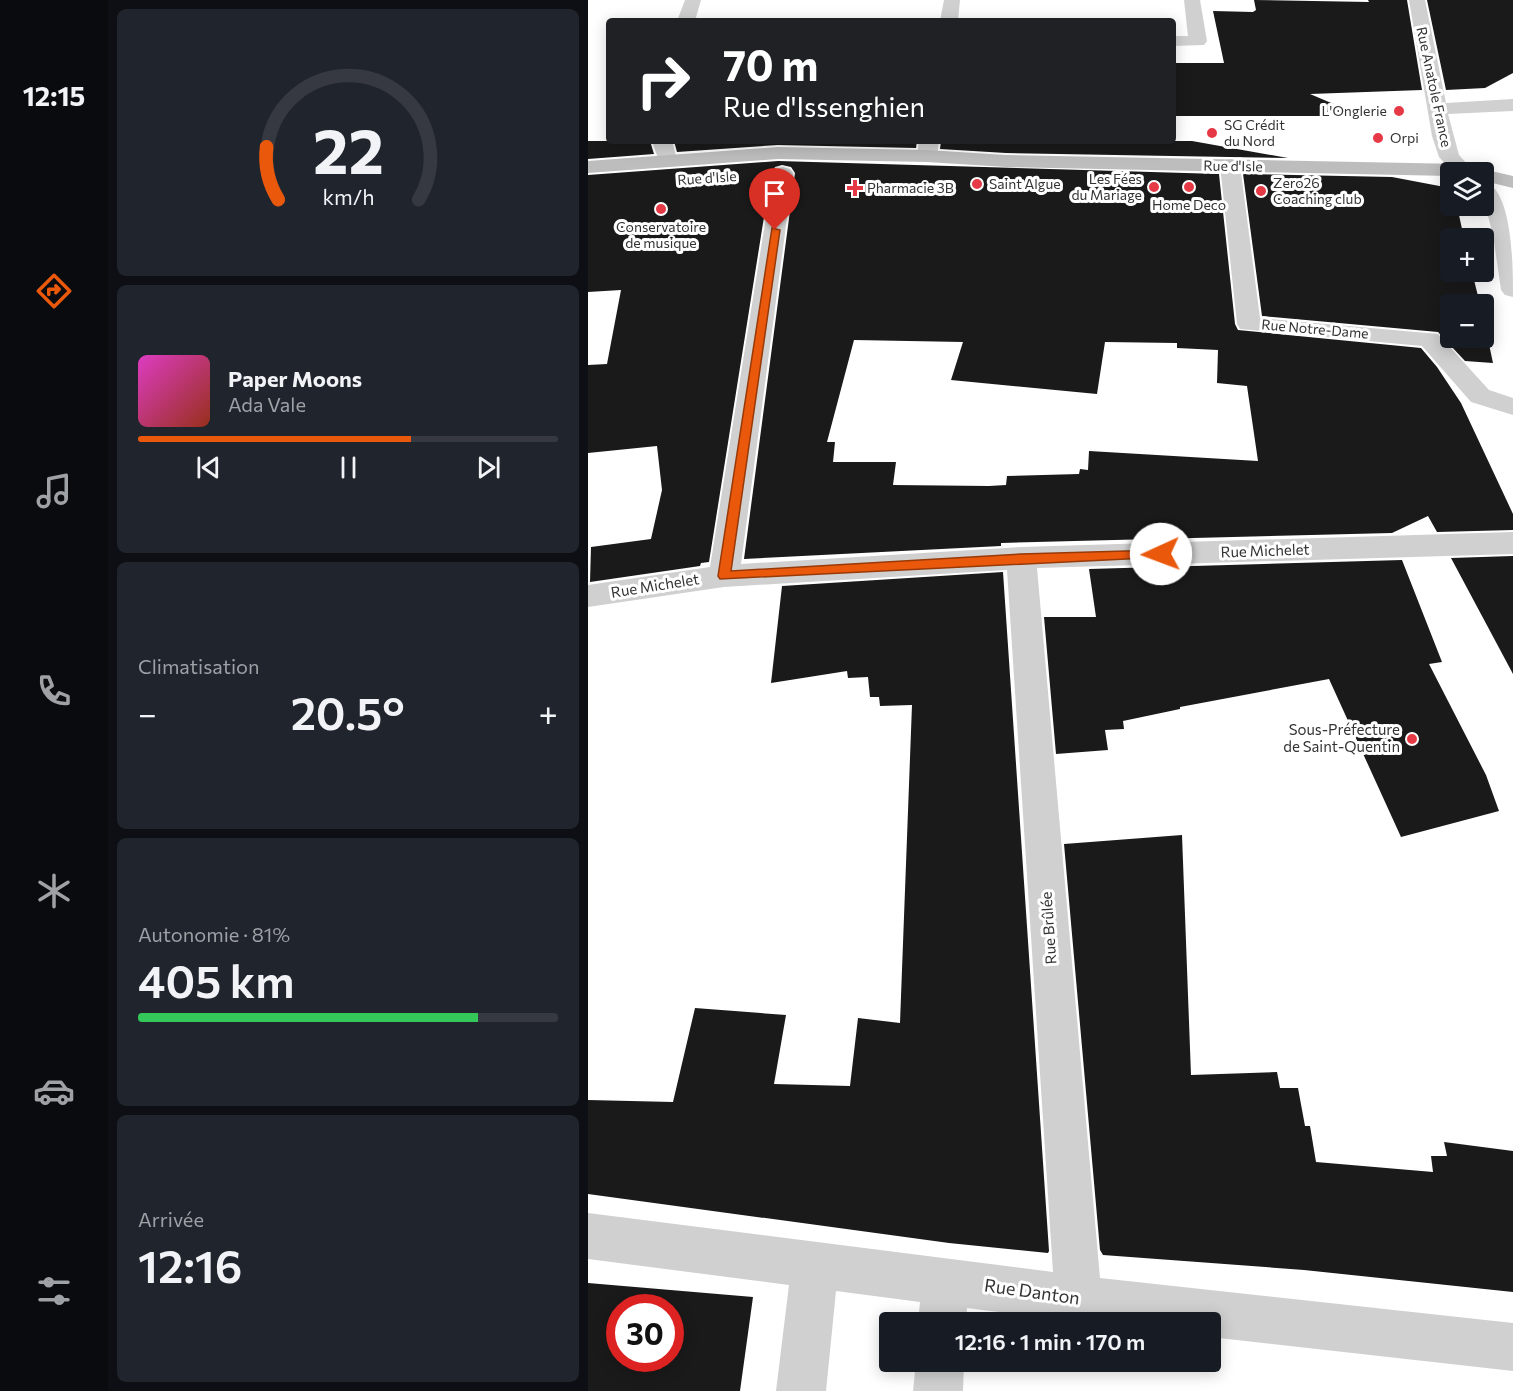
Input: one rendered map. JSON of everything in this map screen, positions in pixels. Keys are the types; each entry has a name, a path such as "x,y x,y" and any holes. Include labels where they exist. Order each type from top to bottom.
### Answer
{"street":[{"path":"687,18 693,0"},
{"path":"949,18 952,0"},
{"path":"1176,41 1198,41 1192,0"},
{"name":"Rue Anatole France","path":"1417,0 1436,109 1449,158 1454,162"},
{"path":"1436,109 1513,105"},
{"name":"Rue d'Isle","path":"588,167 664,151 778,153 928,148 1006,161"},
{"name":"Rue d'Isle","path":"588,186 1006,161 1440,171"},
{"name":"Rue Notre-Dame","path":"1230,165 1249,324 1428,339 1480,396 1513,407"},
{"path":"724,576 783,173"},
{"path":"1494,177 1513,182"},
{"path":"1494,201 1500,215 1513,290"},
{"name":"Rue Michelet","path":"588,596 724,576 1021,558 1513,543"},
{"name":"Rue Brûlée","path":"1021,558 1078,1299"},
{"name":"Rue Danton","path":"588,1236 815,1265 944,1302 1078,1299 1513,1347"},
{"path":"801,1391 815,1265"},
{"path":"938,1391 939,1372"}],"building":[{"path":"1254,0 1369,2 1368,0 1407,0 1422,90 1310,94 1362,116 1176,116 1176,63 1224,63 1213,11 1253,12 1256,10"},
{"path":"1427,0 1513,0 1513,73 1485,88 1446,90"},
{"path":"588,141 606,141 606,144 651,144 654,154 588,159"},
{"path":"1176,141 1192,141 1288,158 1006,153 940,149 941,144 1176,144"},
{"path":"675,144 917,144 916,148 778,145 677,152"},
{"path":"778,161 1219,174 1235,324 1238,330 1421,348 1461,403 1513,514 1513,530 1437,532 1428,516 1392,533 1001,543 1001,546 744,559 795,173 791,167 782,165 775,167 771,173 709,562 701,563 700,566 590,582 591,547 651,539 662,490 657,446 588,453 588,365 607,364 621,290 588,292 588,175","holes":["854,340 963,342 951,380 1097,394 1105,342 1177,343 1177,348 1218,350 1217,383 1247,386 1258,461 1089,451 1088,470 1080,469 1079,474 1007,476 1006,485 989,486 893,485 896,462 833,462 835,442 827,442"]},
{"path":"1243,174 1392,177 1440,186 1440,216 1459,216 1462,228 1440,228 1440,282 1474,282 1478,294 1440,294 1440,334 1438,332 1262,316"},
{"path":"1453,348 1490,348 1493,363 1465,361"},
{"path":"1513,556 1513,674 1451,558"},
{"path":"1402,560 1442,662 1429,664 1486,775 1499,811 1401,837 1329,679 1180,707 1180,709 1123,721 1124,729 1105,730 1108,750 1056,754 1044,617 1096,617 1089,569"},
{"path":"1003,572 1048,1253 949,1243 588,1194 588,1100 673,1102 695,1008 786,1015 774,1084 850,1086 858,1018 900,1023 912,705 880,706 879,697 870,697 868,677 848,678 847,671 771,683 782,586"},
{"path":"1182,835 1191,1075 1277,1072 1280,1088 1298,1088 1305,1126 1310,1126 1316,1162 1433,1172 1431,1156 1447,1156 1444,1142 1513,1151 1513,1292 1304,1270 1103,1255 1100,1250 1064,844"},
{"path":"588,1283 753,1297 740,1391 588,1391"}],"place":[{"name":"L'Onglerie","path":"1399,111"},
{"name":"SG Crédit du Nord","path":"1212,133"},
{"name":"Orpi","path":"1378,138"},
{"name":"Saint Algue","path":"977,184"},
{"name":"Les Fées du Mariage","path":"1154,187"},
{"name":"Home Deco","path":"1189,187"},
{"name":"Pharmacie 3B","path":"855,188"},
{"name":"Zero26 Coaching club","path":"1261,191"},
{"name":"Conservatoire de musique","path":"661,209"},
{"name":"Sous-Préfecture de Saint-Quentin","path":"1412,739"}],"route":[{"path":"775,230 724,576 1021,558 1161,554"}]}
